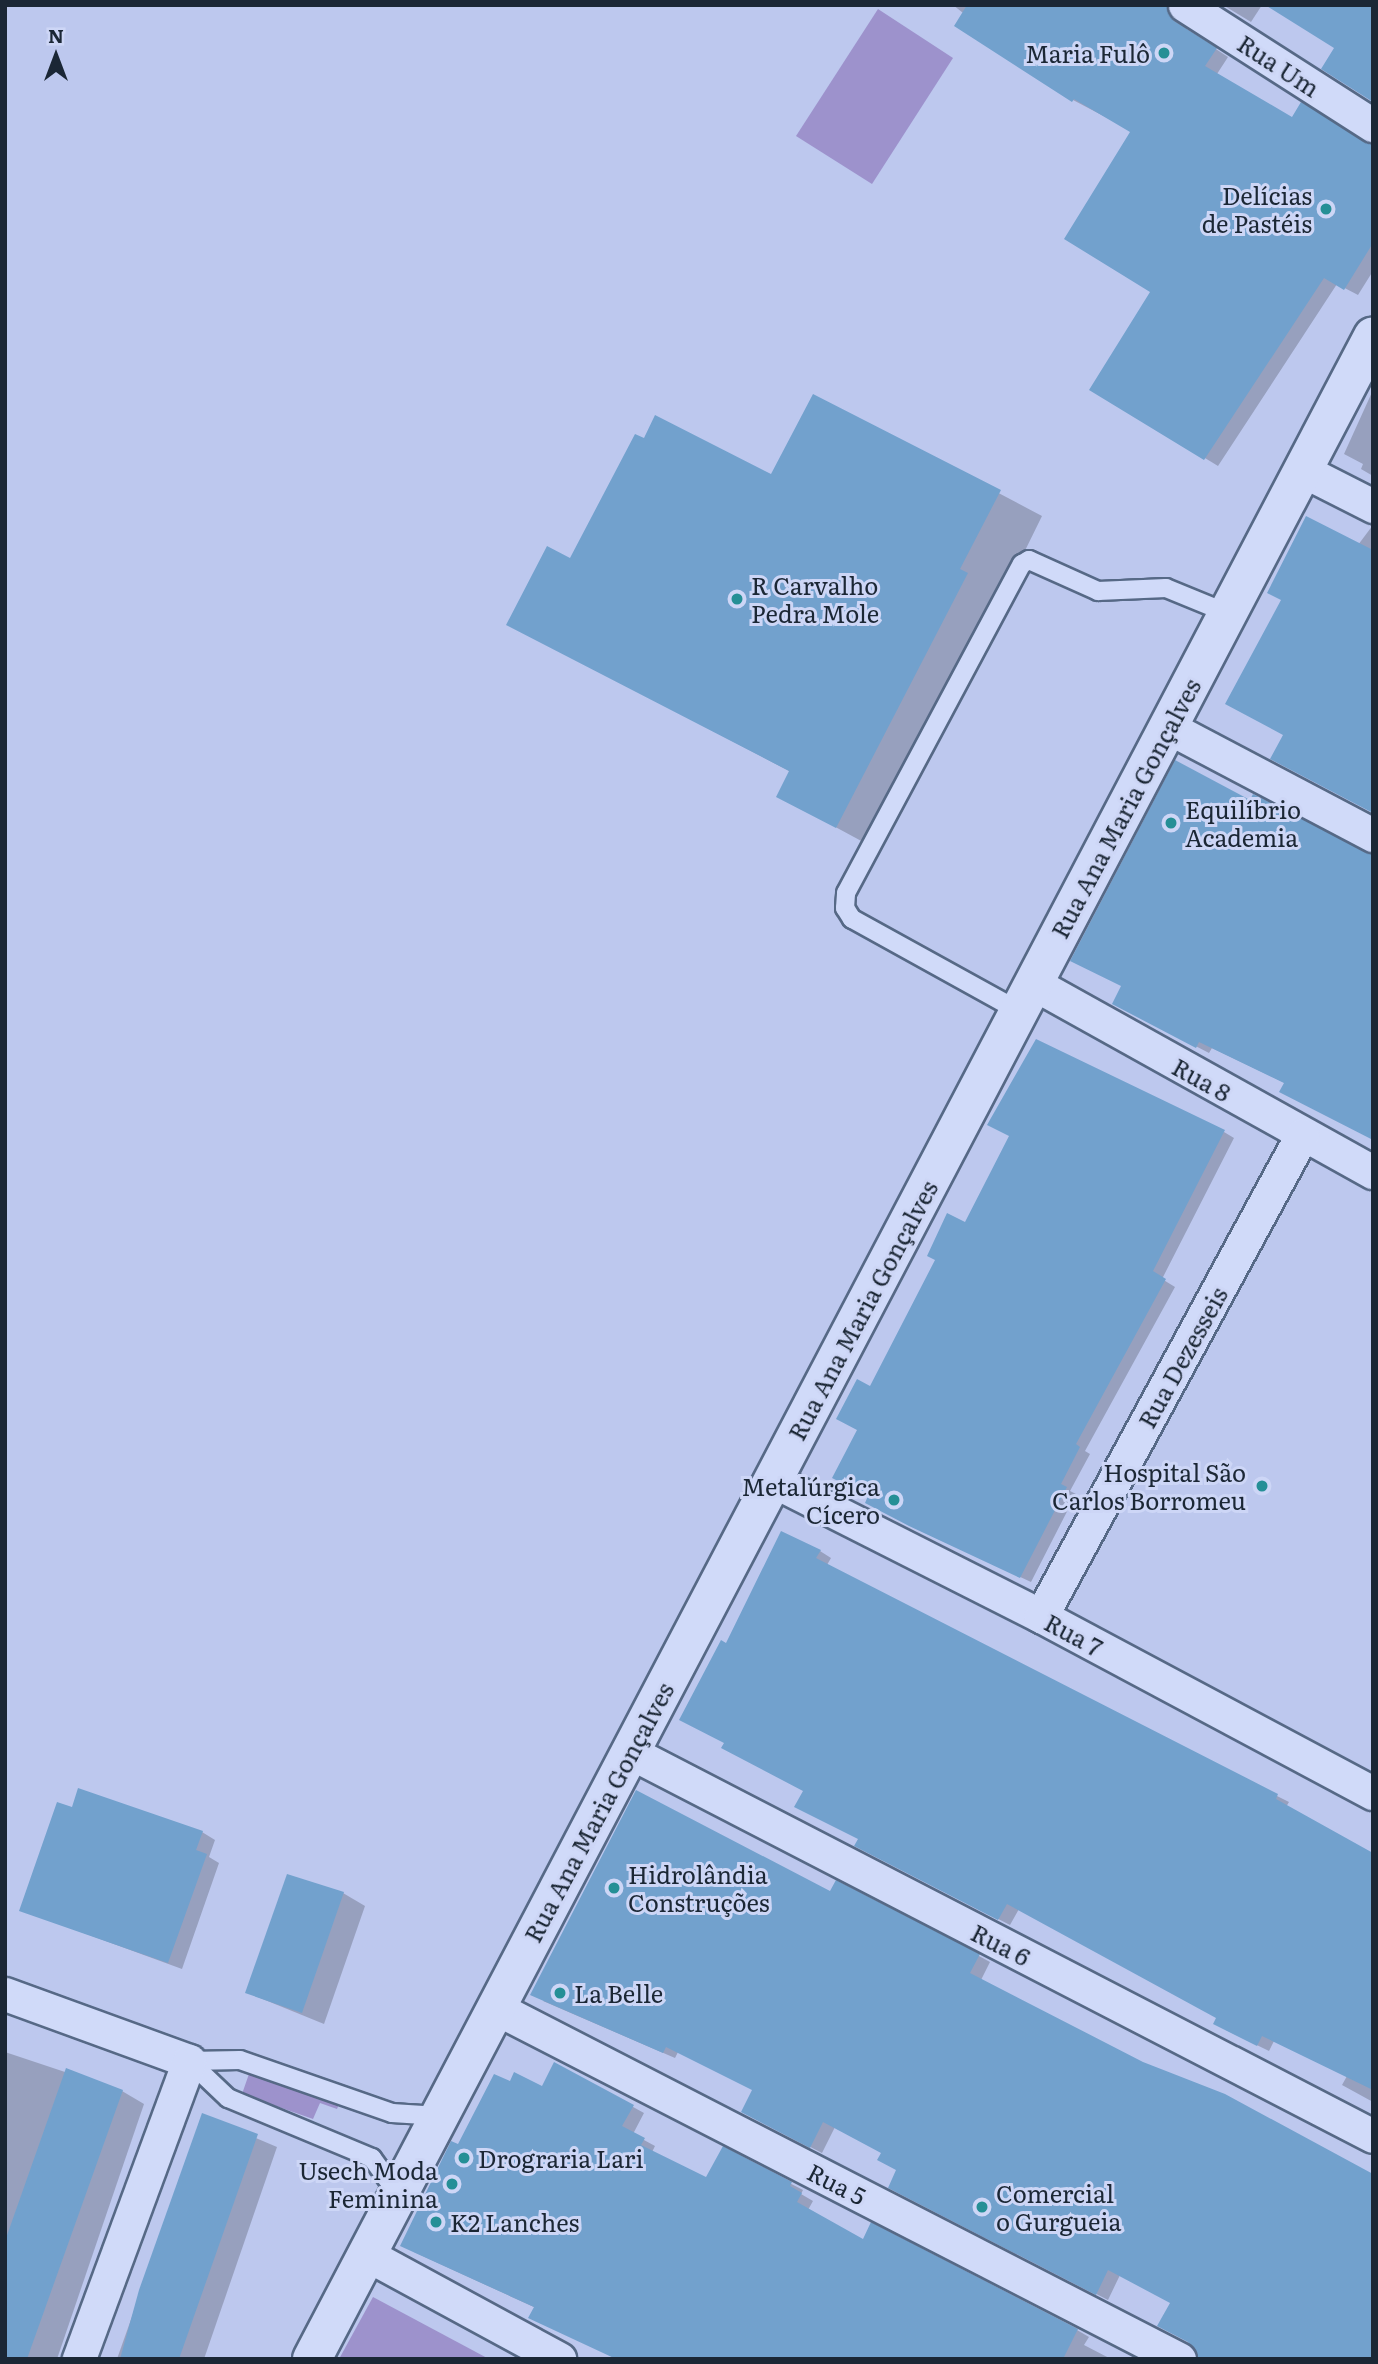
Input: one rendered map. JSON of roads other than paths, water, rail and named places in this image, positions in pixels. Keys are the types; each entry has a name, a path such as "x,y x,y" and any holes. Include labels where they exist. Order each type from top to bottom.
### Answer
{"street":[{"name":"Rua Um","path":"1185,5 1373,125"},
{"name":"Rua Ana Maria Gonçalves","path":"312,2359 1373,336"},
{"path":"1302,470 1373,506"},
{"path":"1168,727 1373,835"},
{"name":"Rua 8","path":"1026,997 1373,1172"},
{"name":"Rua Dezesseis","path":"1041,1616 1302,1135"},
{"name":"Rua 7","path":"772,1480 1041,1616 1373,1793"},
{"name":"Rua 6","path":"630,1752 1373,2136"},
{"path":"5,1994 189,2061 79,2359"},
{"name":"Rua 5","path":"496,2008 1179,2359"},
{"path":"366,2254 559,2359"}],"lane":[{"path":"1026,997 852,919 845,908 846,892 1022,564 1029,559 1098,591 1166,588 1227,613"},
{"path":"189,2061 240,2060 392,2113 439,2116"},
{"path":"189,2061 228,2098 372,2158 398,2194"}],"place":[{"name":"Maria Fulô","path":"1164,53"},
{"name":"Delícias de Pastéis","path":"1326,209"},
{"name":"R Carvalho Pedra Mole","path":"737,599"},
{"name":"Equilíbrio Academia","path":"1171,823"},
{"name":"Hospital São Carlos Borromeu","path":"1262,1486"},
{"name":"Metalúrgica Cícero","path":"894,1500"},
{"name":"Hidrolândia Construções","path":"614,1888"},
{"name":"La Belle","path":"560,1993"},
{"name":"Drograria Lari","path":"464,2158"},
{"name":"Usech Moda Feminina","path":"452,2184"},
{"name":"Comercial o Gurgueia","path":"982,2207"},
{"name":"K2 Lanches","path":"436,2222"}]}
